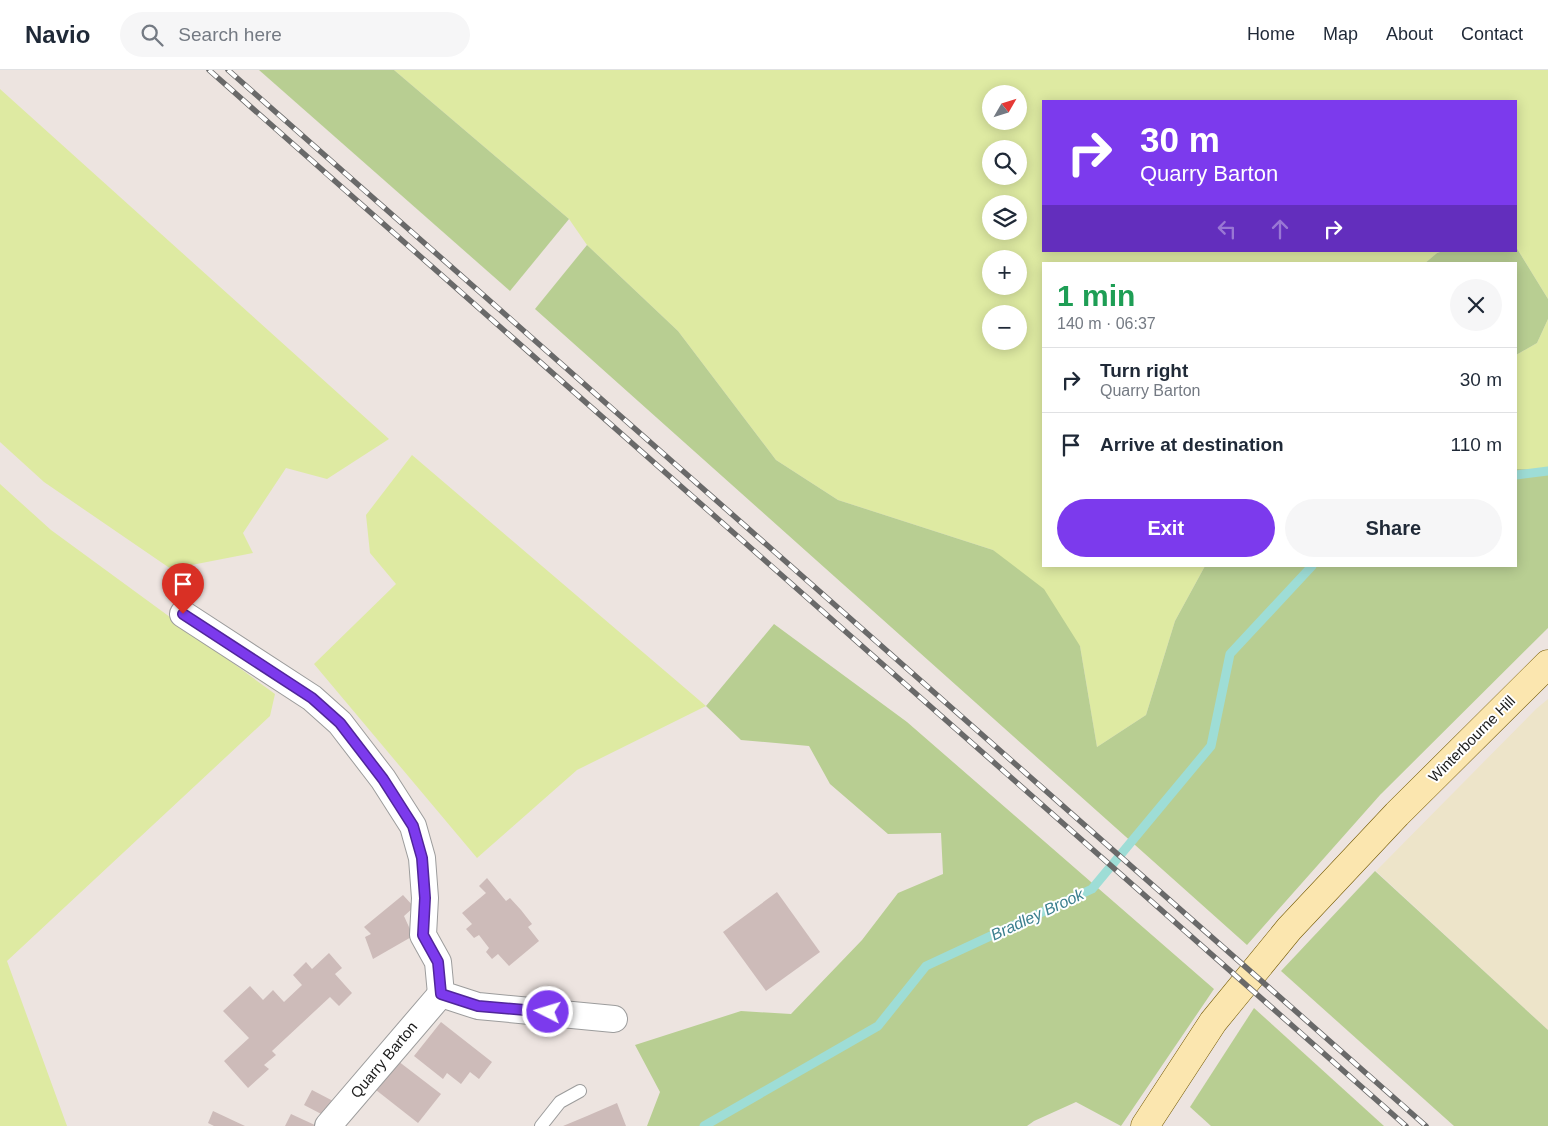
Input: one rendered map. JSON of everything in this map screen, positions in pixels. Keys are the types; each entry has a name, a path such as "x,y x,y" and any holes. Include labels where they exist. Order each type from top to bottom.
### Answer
{"main road":[{"name":"Winterbourne Hill","path":"1146,1126 1212,1022 1289,929 1397,814 1548,664"}],"street":[{"path":"183,614 312,698 340,723 383,779 413,826 422,858 425,898 423,935 438,962 441,994 478,1006 614,1019"},
{"name":"Quarry Barton","path":"328,1126 441,994"}],"lane":[{"path":"541,1126 560,1102 580,1091"}],"shaded area":[{"path":"1548,699 1548,1030 1376,871"}],"green space":[{"path":"259,70 394,70 569,219 510,291"},
{"path":"394,70 1548,70 1548,299 1517,249 1517,100 1042,100 1042,252 1440,252 1426,262 1042,262 1042,567 1204,567 1175,621 1146,715 1097,747 1080,646 993,550 838,500 776,460 678,331 587,245 569,219"},
{"path":"0,89 389,439 327,479 286,468 243,533 253,553 171,569 44,482 0,442"},
{"path":"587,245 678,331 776,460 838,500 993,550 1044,589 1080,646 1097,747 1146,715 1175,621 1204,567 1517,567 1517,469 1548,470 1548,628 1380,795 1247,945 535,309"},
{"path":"1517,249 1548,299 1548,319 1537,343 1517,354 1517,262 1426,262 1437,253 1517,252"},
{"path":"1548,319 1548,470 1517,469 1517,354 1537,343"},
{"path":"412,455 706,706 577,770 477,858 314,664 396,584 370,553 366,515"},
{"path":"0,484 51,530 275,694 270,716 7,961 67,1126 0,1126"},
{"path":"774,624 907,722 1214,989 1121,1126 1076,1102 1027,1126 647,1126 660,1092 635,1045 741,1011 791,1014 862,940 898,893 943,874 941,833 888,834 830,784 809,746 741,740 706,706"},
{"path":"1375,871 1548,1030 1548,1126 1454,1126 1281,971"},
{"path":"1254,1008 1384,1126 1211,1126 1190,1107"}],"building":[{"path":"487,878 506,901 510,898 521,910 532,924 528,927 539,941 509,966 498,954 492,959 486,952 489,948 479,935 474,938 466,929 472,924 462,913 486,893 479,886"},
{"path":"777,892 820,952 766,991 723,932"},
{"path":"403,895 414,907 404,916 413,936 373,959 365,937 371,934 364,927"},
{"path":"329,953 342,968 335,974 352,993 339,1006 330,997 272,1051 276,1055 264,1065 269,1069 248,1088 224,1061 249,1038 223,1011 250,986 263,1000 273,990 284,1002 302,985 293,975 306,962 312,969"},
{"path":"441,1022 492,1062 479,1079 470,1072 461,1084 447,1073 443,1079 414,1056"},
{"path":"398,1061 441,1094 418,1123 376,1090"},
{"path":"312,1090 335,1102 327,1117 304,1105"},
{"path":"617,1103 626,1126 563,1126 587,1116"},
{"path":"213,1111 245,1126 214,1126 208,1123"},
{"path":"291,1114 317,1126 285,1126"}],"waterway":[{"name":"Bradley Brook","path":"1517,475 1548,471"},
{"name":"Bradley Brook","path":"704,1126 878,1026 926,966 1092,889 1211,746 1230,654 1311,567"}],"railway":[{"path":"209,70 1406,1126"},
{"path":"228,70 1426,1126"}],"route":[{"path":"183,614 312,698 340,723 383,779 413,826 422,858 425,898 423,935 438,962 441,994 478,1006 548,1012"}]}
